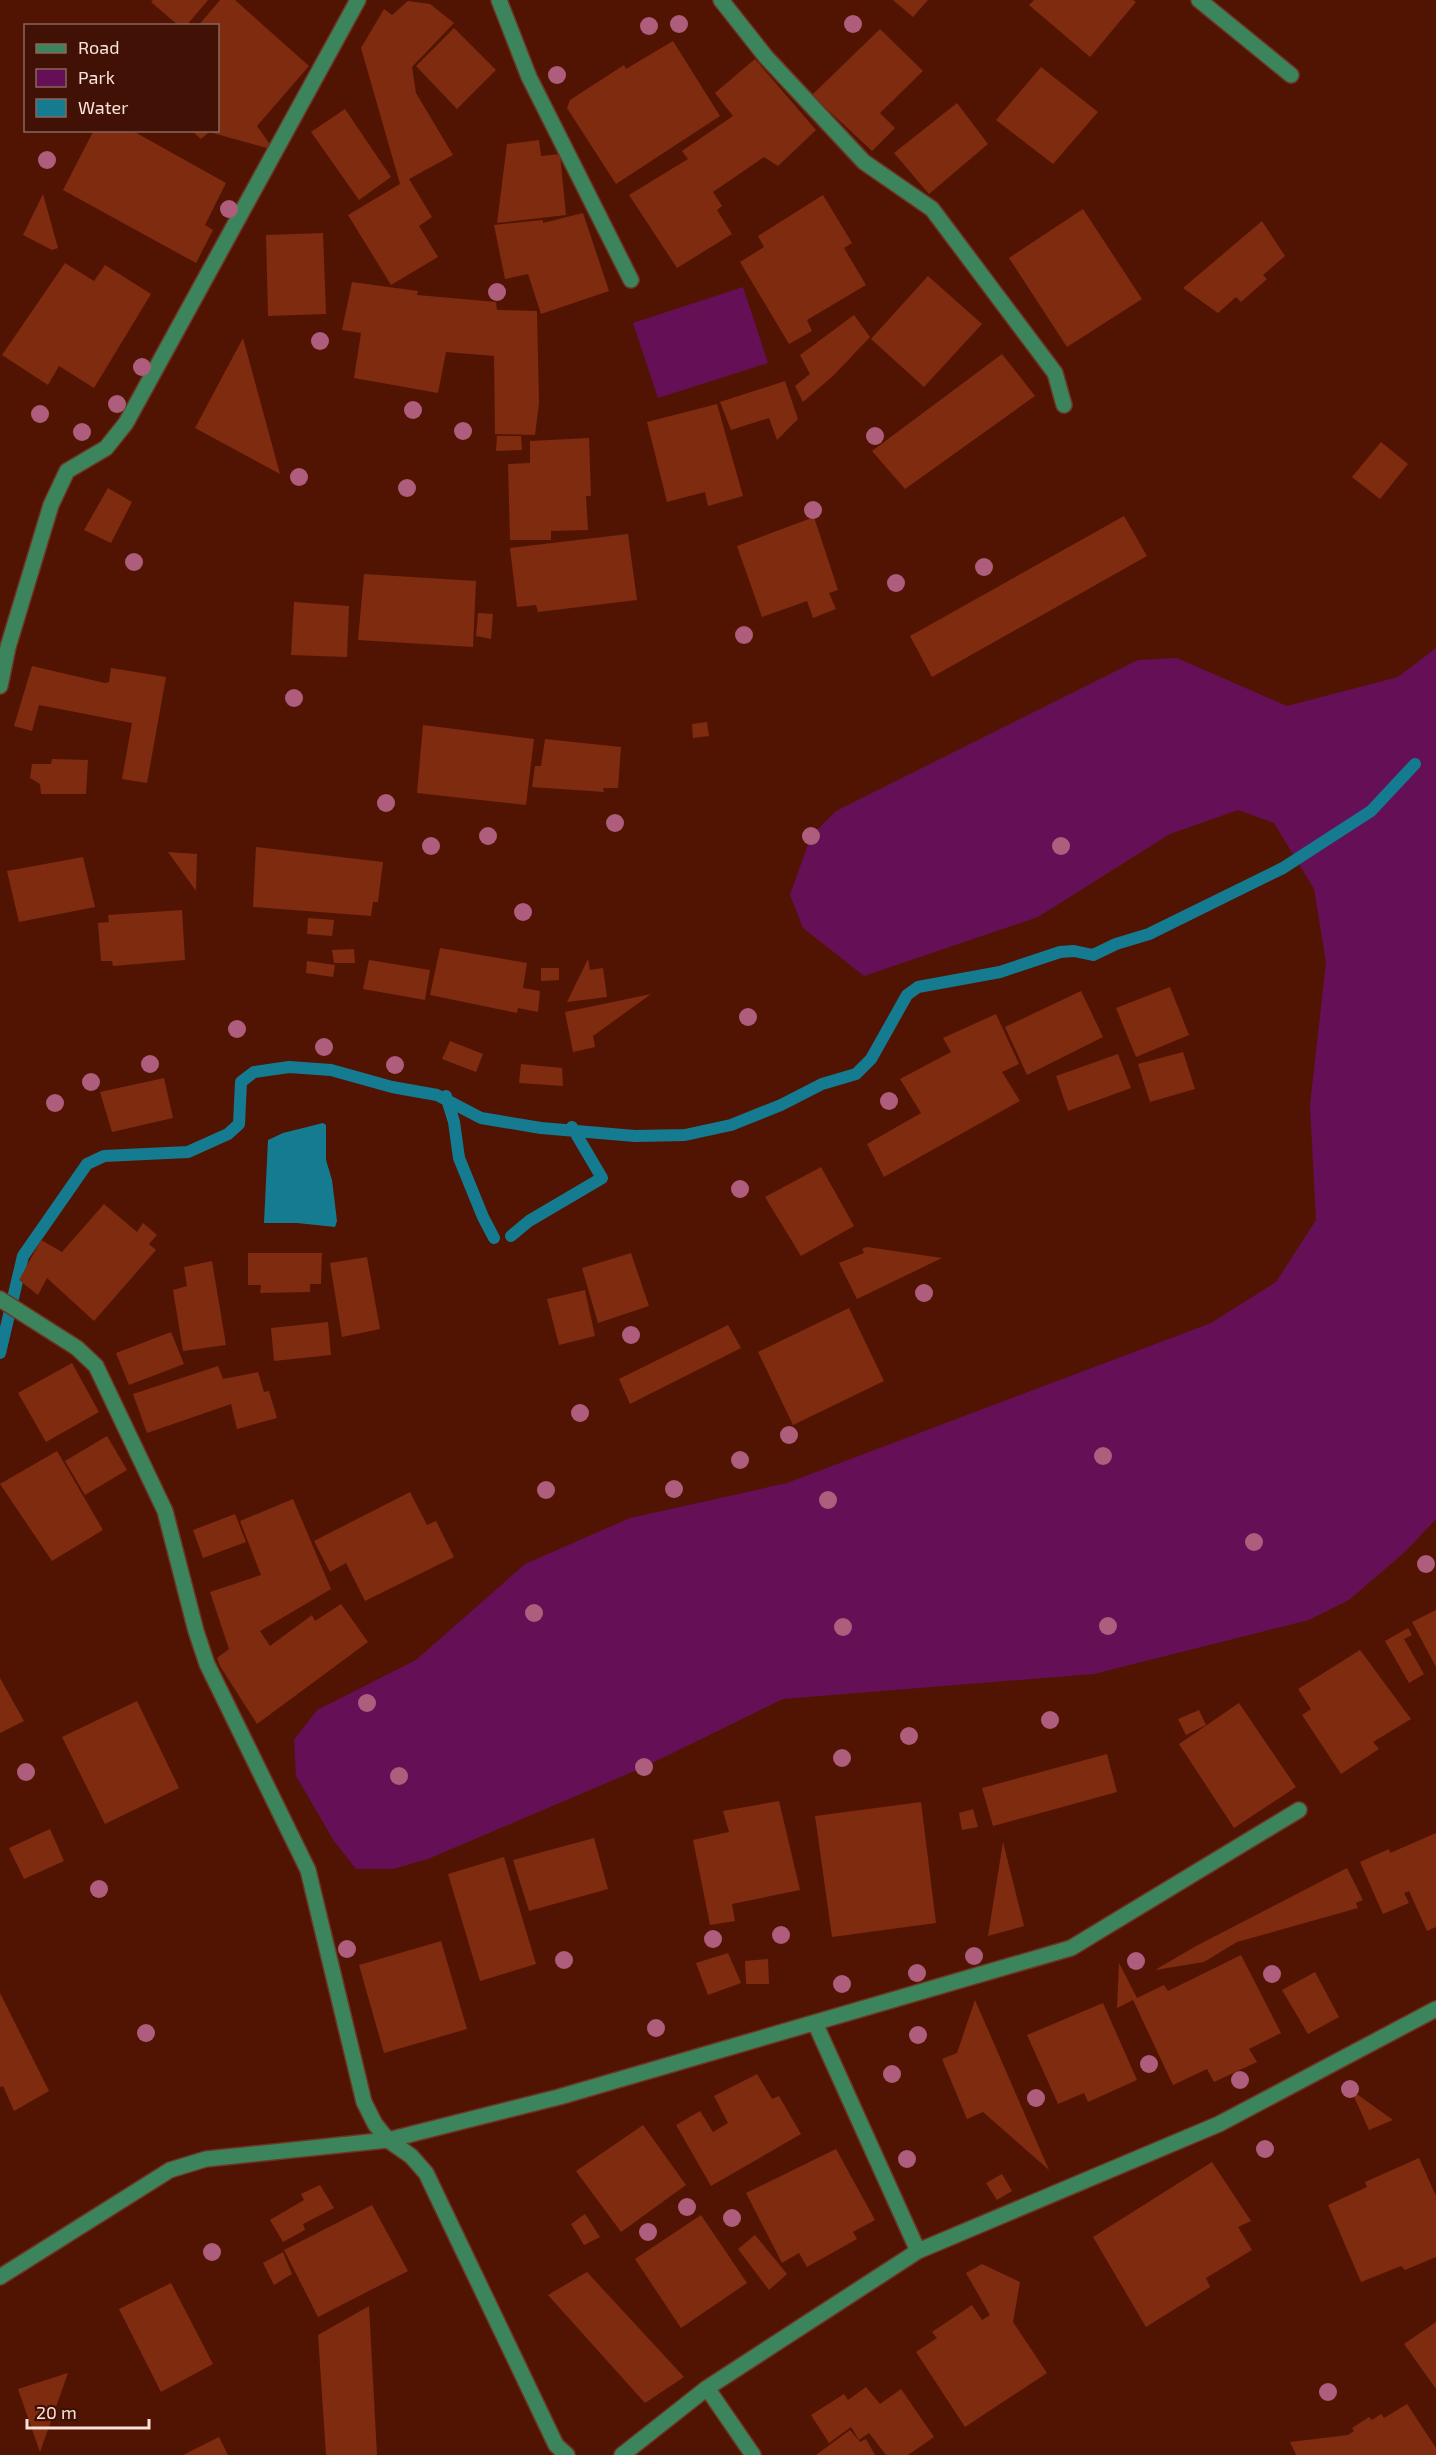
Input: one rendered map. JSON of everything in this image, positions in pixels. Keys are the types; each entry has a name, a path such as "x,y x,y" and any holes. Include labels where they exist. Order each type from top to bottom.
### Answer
{"street":[{"path":"0,686 8,647 51,505 67,471 106,448 126,423 358,0"},
{"path":"499,0 529,76 632,280"},
{"path":"721,0 766,57 864,162 932,209 1055,373 1064,405"},
{"path":"1199,0 1291,75"},
{"path":"0,1299 77,1348 96,1366 165,1511 196,1631 207,1664 308,1870 364,2102 375,2124 388,2140 411,2156 426,2174 556,2445 567,2455"},
{"path":"0,2277 170,2170 206,2159 388,2140 559,2097 1071,1948 1299,1810"},
{"path":"622,2455 707,2388 918,2251 1219,2124 1436,2009"},
{"path":"815,2023 918,2251"},
{"path":"707,2388 753,2455"}],"green space":[{"path":"743,287 768,363 658,398 633,323"},
{"path":"1436,648 1436,1519 1406,1551 1349,1600 1309,1620 1094,1674 783,1699 644,1767 428,1859 393,1869 356,1869 334,1841 296,1776 294,1740 317,1710 416,1660 525,1564 630,1518 787,1483 1211,1323 1276,1282 1316,1220 1310,1105 1326,962 1314,889 1274,823 1238,810 1170,834 1038,917 864,976 803,928 790,895 811,836 836,811 1138,660 1177,658 1287,706 1398,677"}],"water":[{"path":"323,1123 326,1125 326,1160 332,1180 337,1221 335,1227 297,1223 264,1223 268,1140 283,1133"}],"building":[{"path":"153,0 208,0 188,24 177,24 151,2"},
{"path":"220,0 235,0 309,66 257,126 274,150 209,132 219,132 219,24 200,24"},
{"path":"893,0 928,0 913,17"},
{"path":"1034,0 1133,0 1136,2 1090,57 1029,5"},
{"path":"408,1 430,4 454,23 412,67 416,93 453,155 409,179 432,217 419,226 438,257 391,285 348,215 400,184 361,48 384,9 392,15"},
{"path":"454,28 496,70 457,109 416,66"},
{"path":"880,29 923,71 880,113 895,128 872,151 812,95"},
{"path":"673,41 720,116 616,184 567,108 570,100 624,65 626,69"},
{"path":"755,59 816,130 778,166 764,157 713,192 722,206 717,210 732,234 677,268 629,195 688,159 682,151 733,116 715,93"},
{"path":"1041,67 1098,112 1053,164 996,120"},
{"path":"957,103 988,144 929,194 894,153"},
{"path":"345,109 391,177 359,200 311,132"},
{"path":"93,132 135,132 226,183 205,225 213,230 196,263 63,190"},
{"path":"193,132 209,132 201,139"},
{"path":"539,140 541,156 560,154 566,215 497,223 507,144"},
{"path":"43,194 58,248 52,250 23,235"},
{"path":"823,195 852,243 844,248 866,285 807,320 812,331 789,344 740,262 764,247 758,236"},
{"path":"1083,209 1142,299 1067,347 1009,258"},
{"path":"583,213 609,291 541,314 528,274 505,279 494,225 543,220 543,223"},
{"path":"1262,221 1285,256 1263,275 1267,279 1241,302 1236,297 1218,313 1183,288"},
{"path":"323,233 326,314 268,316 266,235"},
{"path":"65,263 94,281 105,265 151,294 94,388 59,366 48,385 2,355"},
{"path":"928,276 982,324 924,387 871,339"},
{"path":"352,282 418,291 417,295 496,302 497,310 537,311 539,403 535,435 495,434 494,356 446,352 438,393 354,378 361,333 342,330"},
{"path":"854,315 870,337 834,375 803,402 795,386 810,374 800,355"},
{"path":"243,338 280,474 195,428"},
{"path":"1002,354 1035,396 905,489 872,451"},
{"path":"785,381 798,419 777,440 769,418 731,430 720,402"},
{"path":"717,404 743,496 708,506 705,492 667,502 647,422"},
{"path":"497,436 521,436 522,450 496,451"},
{"path":"589,438 591,496 586,496 588,530 551,531 551,540 510,540 508,464 530,463 530,441"},
{"path":"1381,442 1408,464 1380,499 1352,477"},
{"path":"108,488 132,502 111,543 84,530"},
{"path":"1124,516 1147,556 932,677 910,636"},
{"path":"814,517 838,590 829,593 836,609 813,618 807,601 762,617 737,546"},
{"path":"628,534 637,600 538,612 536,605 517,607 510,548"},
{"path":"364,574 476,581 473,647 358,640"},
{"path":"294,602 349,606 347,657 291,655"},
{"path":"478,613 493,614 491,639 476,636"},
{"path":"32,666 105,683 109,682 111,668 166,677 147,783 122,779 132,723 39,705 32,731 14,726"},
{"path":"707,722 709,736 693,738 692,724"},
{"path":"423,725 534,739 526,805 417,793"},
{"path":"545,739 621,747 618,788 603,788 604,792 532,787 535,766 541,766"},
{"path":"52,759 88,760 86,794 41,794 40,784 30,778 32,764 51,764"},
{"path":"256,847 383,862 378,902 373,902 371,916 253,907"},
{"path":"168,852 197,854 196,891"},
{"path":"83,857 95,907 19,922 7,871"},
{"path":"182,910 185,960 113,966 112,961 101,961 98,923 109,922 108,915"},
{"path":"308,918 334,920 332,936 307,934"},
{"path":"440,948 527,963 523,988 540,991 538,1012 518,1008 517,1013 430,995"},
{"path":"354,949 355,963 334,963 332,950"},
{"path":"588,959 590,970 603,968 607,997 567,1002"},
{"path":"369,960 430,970 425,1000 363,989"},
{"path":"307,961 335,965 333,977 306,973"},
{"path":"541,968 559,968 559,980 541,981"},
{"path":"1170,987 1189,1035 1136,1057 1116,1008"},
{"path":"1081,991 1103,1037 1027,1075 1005,1027"},
{"path":"651,994 593,1036 595,1047 573,1052 565,1012"},
{"path":"996,1014 1019,1064 1002,1072 1020,1101 884,1177 867,1144 921,1113 900,1079 951,1052 943,1038"},
{"path":"450,1041 483,1054 476,1072 442,1059"},
{"path":"1183,1052 1195,1089 1150,1102 1138,1064"},
{"path":"1118,1054 1131,1088 1068,1111 1056,1076"},
{"path":"521,1064 562,1068 563,1086 519,1083"},
{"path":"164,1078 173,1118 112,1132 100,1092"},
{"path":"821,1167 854,1226 801,1256 765,1197"},
{"path":"104,1204 137,1232 143,1223 157,1235 149,1244 156,1250 94,1321 47,1278 38,1295 19,1280 41,1240 62,1252"},
{"path":"867,1247 942,1258 857,1299 839,1263 864,1253 862,1249"},
{"path":"248,1253 322,1253 321,1284 310,1284 310,1292 260,1293 261,1285 248,1285"},
{"path":"631,1253 649,1306 598,1323 582,1268"},
{"path":"367,1257 380,1329 342,1337 330,1263"},
{"path":"212,1261 226,1345 183,1351 173,1290 187,1286 184,1267"},
{"path":"585,1290 595,1336 559,1345 547,1299"},
{"path":"849,1308 884,1381 793,1425 758,1352"},
{"path":"328,1322 331,1355 274,1361 271,1328"},
{"path":"728,1325 741,1348 630,1404 619,1379"},
{"path":"171,1332 184,1364 129,1385 116,1353"},
{"path":"72,1363 99,1412 46,1442 18,1393"},
{"path":"218,1366 223,1379 258,1372 264,1392 269,1391 277,1418 237,1429 231,1404 147,1433 133,1394"},
{"path":"107,1436 127,1470 85,1495 65,1461"},
{"path":"57,1451 103,1530 52,1561 0,1484"},
{"path":"410,1492 427,1525 436,1521 454,1557 365,1601 346,1563 330,1572 314,1541"},
{"path":"293,1499 331,1589 260,1631 270,1646 312,1615 315,1621 341,1604 368,1642 257,1724 217,1658 229,1649 210,1592 261,1575 240,1521"},
{"path":"235,1514 246,1542 203,1558 193,1530"},
{"path":"1436,1610 1436,1667 1412,1622"},
{"path":"1408,1628 1412,1635 1404,1639 1424,1674 1409,1683 1385,1641"},
{"path":"1360,1650 1411,1719 1373,1742 1379,1749 1341,1774 1302,1715 1311,1709 1298,1689"},
{"path":"0,1678 24,1721 0,1733"},
{"path":"137,1701 179,1788 105,1824 62,1737"},
{"path":"1239,1703 1296,1787 1234,1828 1179,1744"},
{"path":"1199,1710 1206,1725 1186,1735 1178,1719"},
{"path":"1107,1754 1117,1792 993,1826 982,1788"},
{"path":"779,1801 800,1890 732,1904 735,1921 710,1925 693,1840 729,1832 723,1811"},
{"path":"921,1802 936,1923 832,1937 815,1816"},
{"path":"973,1809 978,1827 962,1830 959,1813"},
{"path":"50,1829 64,1861 24,1879 9,1848"},
{"path":"1436,1833 1436,1927 1427,1931 1409,1891 1404,1893 1409,1903 1383,1914 1360,1862 1389,1849 1390,1853"},
{"path":"594,1838 608,1889 529,1911 513,1860"},
{"path":"1003,1842 1024,1926 988,1936"},
{"path":"504,1857 536,1964 480,1981 448,1874"},
{"path":"1347,1868 1363,1900 1356,1903 1358,1908 1237,1942 1204,1962 1155,1970 1196,1946"},
{"path":"441,1941 467,2029 384,2053 359,1965"},
{"path":"728,1953 741,1983 708,1995 696,1963"},
{"path":"1241,1955 1281,2033 1249,2049 1257,2062 1214,2082 1207,2069 1173,2085 1133,2000 1117,2008 1119,1963 1137,1998 1164,1985 1168,1991"},
{"path":"768,1959 769,1984 746,1984 745,1961"},
{"path":"1315,1972 1339,2017 1308,2034 1282,1990"},
{"path":"0,1993 49,2091 14,2111 3,2086 0,2087"},
{"path":"975,2000 1049,2170 983,2112 967,2119 942,2059 957,2053"},
{"path":"1103,2003 1137,2080 1088,2102 1084,2093 1058,2104 1027,2035"},
{"path":"757,2074 772,2099 779,2096 801,2134 711,2186 676,2125 700,2111 713,2132 728,2123 714,2096"},
{"path":"1351,2090 1393,2120 1369,2130"},
{"path":"643,2125 686,2185 621,2232 576,2171"},
{"path":"836,2149 875,2220 853,2232 857,2239 807,2267 799,2253 782,2263 746,2193"},
{"path":"1419,2158 1436,2196 1436,2257 1405,2270 1401,2266 1361,2282 1328,2205 1367,2187 1365,2182"},
{"path":"1212,2162 1251,2221 1238,2227 1252,2250 1206,2278 1210,2287 1146,2327 1093,2237"},
{"path":"1002,2174 1012,2191 997,2200 986,2183"},
{"path":"320,2185 334,2208 303,2224 305,2230 283,2242 270,2220 304,2200 301,2194"},
{"path":"372,2205 408,2271 318,2317 284,2250"},
{"path":"585,2214 600,2237 584,2245 571,2224"},
{"path":"701,2215 747,2283 681,2328 635,2259"},
{"path":"755,2235 787,2274 769,2290 738,2249"},
{"path":"283,2252 292,2274 274,2285 263,2263"},
{"path":"982,2264 1020,2282 1013,2322 1047,2373 965,2427 916,2352 937,2338 932,2332 972,2305 982,2320 990,2315 966,2273"},
{"path":"587,2272 684,2377 645,2403 548,2295"},
{"path":"171,2283 213,2364 161,2392 119,2309"},
{"path":"369,2306 377,2455 326,2455 318,2335"},
{"path":"1436,2322 1436,2389 1404,2344"},
{"path":"68,2373 40,2452 18,2389"},
{"path":"866,2387 880,2404 901,2389 934,2437 908,2455 886,2455 869,2433 859,2440 851,2427 829,2443 811,2415 844,2394 848,2400"},
{"path":"1407,2404 1436,2448 1436,2455 1296,2455 1290,2442 1348,2435 1354,2431 1352,2428 1369,2417 1372,2420 1381,2414 1384,2418"},
{"path":"850,2430 860,2442 866,2439 875,2455 816,2455"},
{"path":"219,2437 228,2455 183,2455"}],"waterway":[{"path":"0,1353 23,1256 87,1164 104,1156 188,1152 228,1134 239,1124 241,1082 254,1072 289,1067 331,1070 392,1087 437,1095 481,1118 541,1128 635,1136 685,1135 731,1125 781,1105 822,1084 856,1074 871,1059 907,995 918,987 1000,972 1060,952 1074,951 1093,955 1116,944 1149,934 1283,868 1371,811 1415,764"},
{"path":"446,1096 454,1122 459,1158 494,1238"},
{"path":"511,1236 529,1221 602,1178 572,1127"}]}
